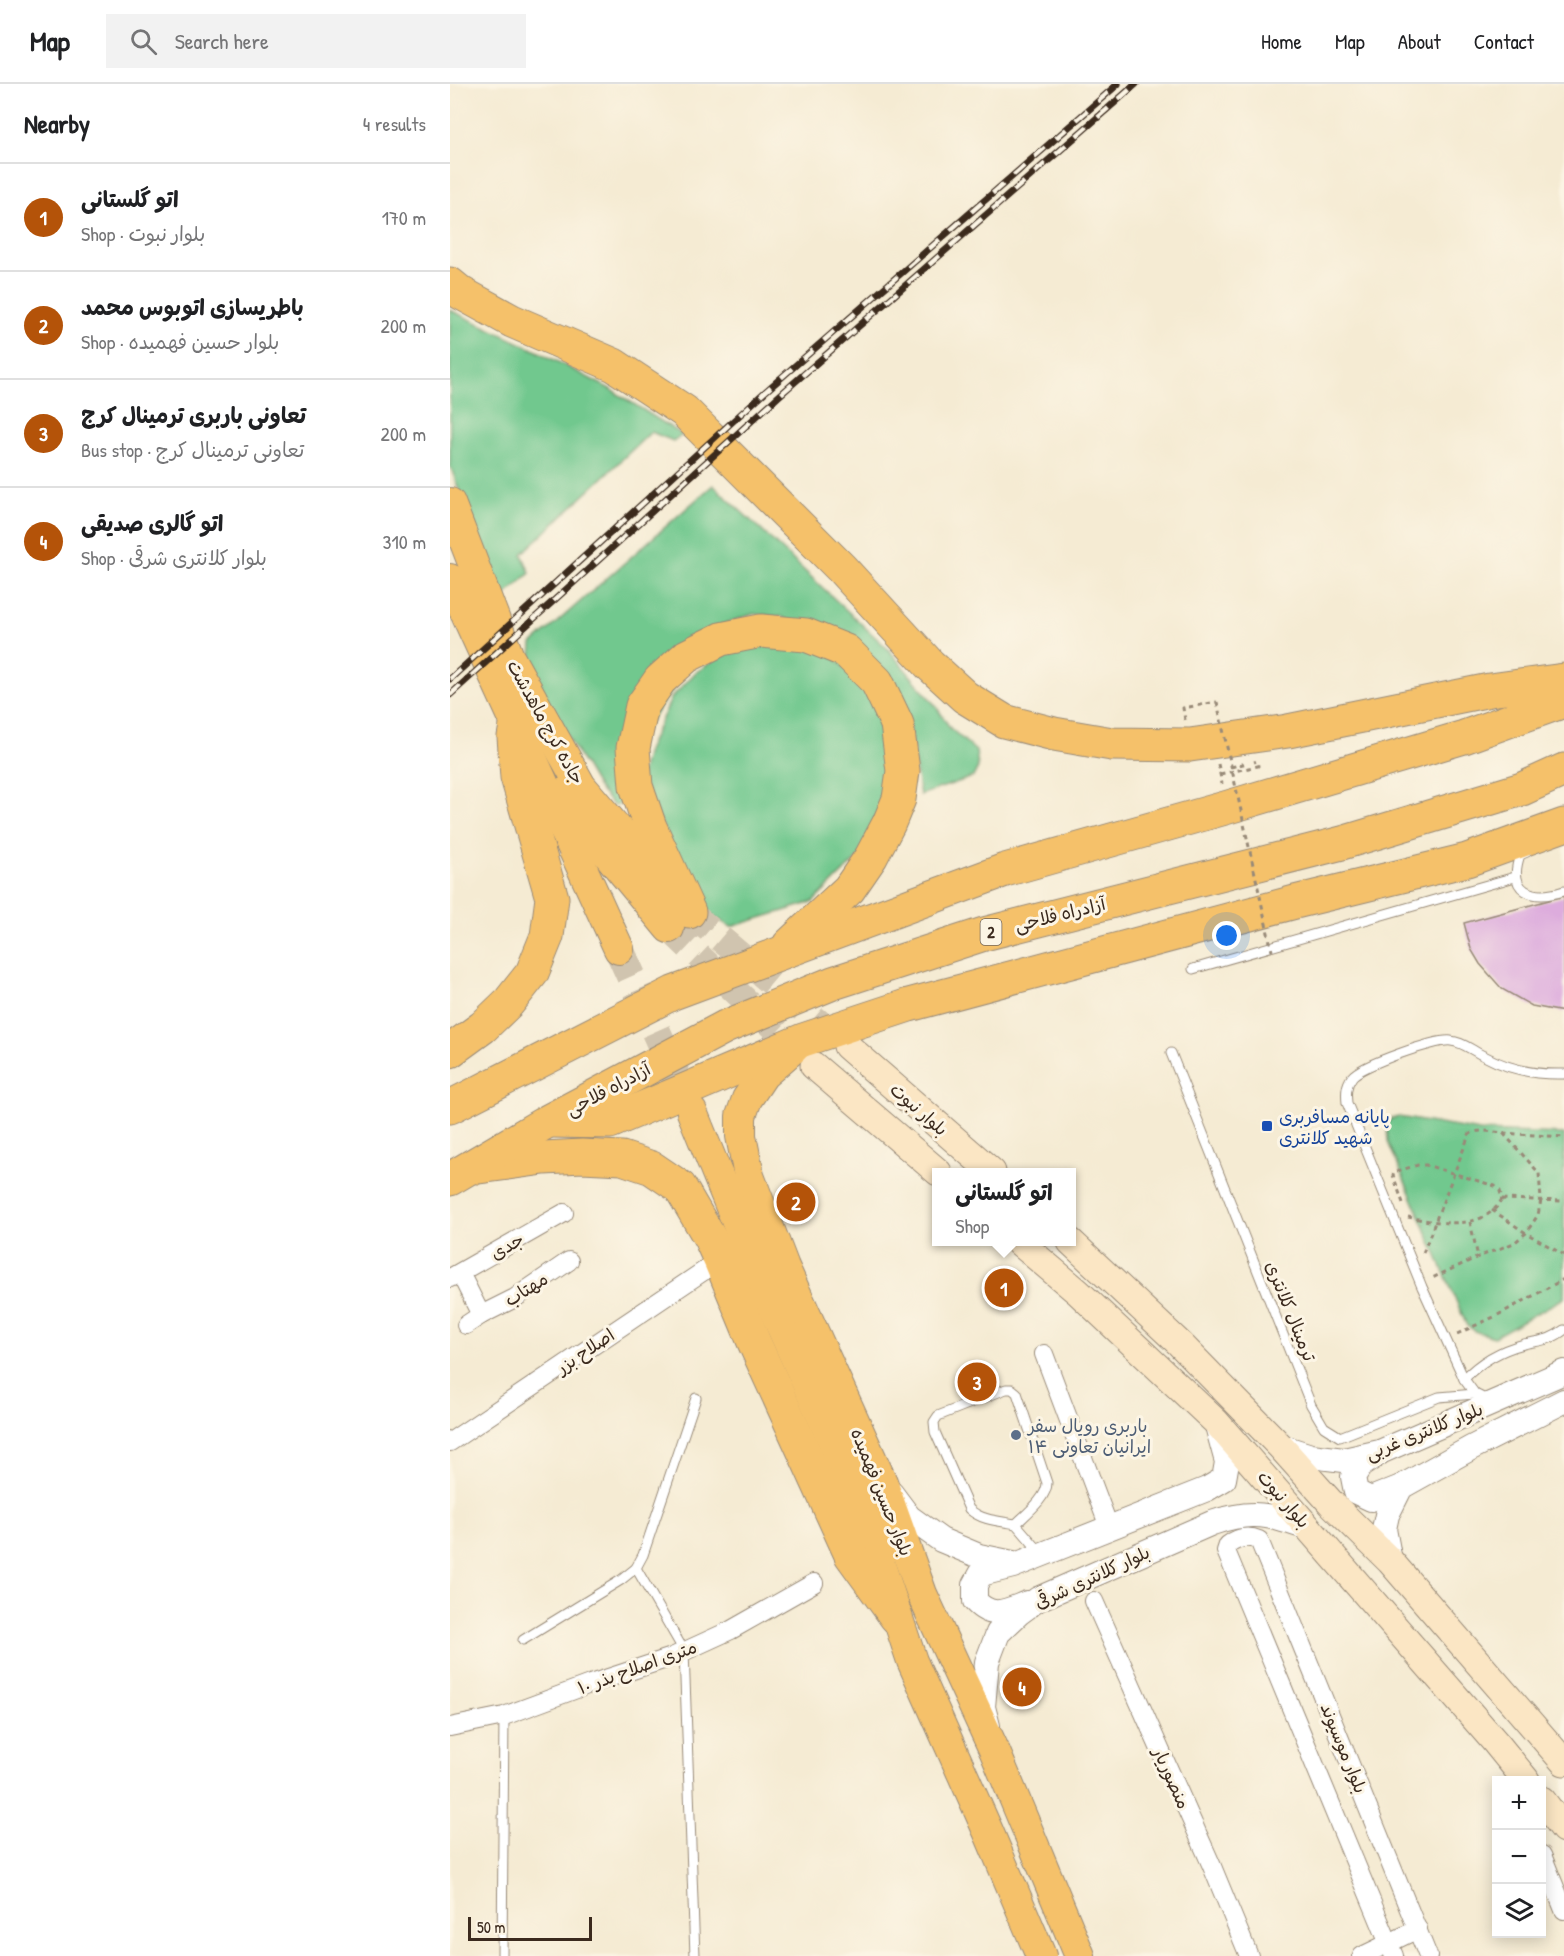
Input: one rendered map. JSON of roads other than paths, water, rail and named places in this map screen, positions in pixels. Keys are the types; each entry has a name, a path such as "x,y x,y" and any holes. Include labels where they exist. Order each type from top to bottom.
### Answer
{"highway":[{"path":"450,284 461,293 512,321 614,365 684,411 841,568 930,665 965,697 1004,721 1054,734 1112,744 1190,745 1222,754 1288,731 1490,690 1564,680"},
{"path":"679,920 636,786 633,748 642,706 660,680 687,656 721,639 761,630 806,635 846,651 878,682 897,724 903,771 899,800 871,857 849,889 777,956"},
{"path":"450,1107 673,993 1005,870 1464,737 1564,701"},
{"path":"450,1051 483,1027 509,1002 532,973 547,936 552,898 518,777 514,737 516,726"},
{"name":"آزادراه فلاحی","path":"456,1174 548,1120 725,1028 833,983 984,934 1342,843 1522,789 1564,770"},
{"path":"548,1120 610,1122 809,1053 909,1005 1295,902 1467,860 1564,825"},
{"path":"456,1174 544,1158 582,1156 622,1158 652,1168 680,1187 710,1238 754,1342 851,1555 896,1617"}],"main road":[{"name":"جاده کرج ماهدشت","path":"450,503 509,657 581,786 679,920"},
{"name":"جاده کرج ماهدشت","path":"450,579 620,949"},
{"path":"516,726 526,731 584,824 679,920"},
{"name":"بلوار نبوت","path":"847,1046 986,1168"},
{"name":"بلوار نبوت","path":"809,1053 934,1168"},
{"name":"بلوار حسین فهمیده","path":"809,1053 763,1075 747,1099 741,1116 741,1136 749,1176 784,1267 882,1482 922,1594 995,1752 1080,1956"},
{"name":"بلوار حسین فهمیده","path":"692,1112 761,1281 843,1463 912,1661 1041,1956"},
{"name":"بلوار نبوت","path":"1024,1246 1078,1292 1216,1422 1523,1776"},
{"name":"بلوار نبوت","path":"1075,1246 1180,1344 1280,1446 1332,1504 1390,1561 1564,1762"},
{"path":"1546,1805 1564,1829"}],"street":[{"name":"جدی","path":"455,1275 564,1213"},
{"name":"اصلاح بزر","path":"450,1442 720,1260"},
{"name":"مهتاب","path":"455,1275 474,1320 515,1298 569,1261"},
{"path":"1044,1354 1123,1562"},
{"name":"بلوار کلانتری غربی","path":"1564,1372 1484,1398 1380,1452 1360,1466 1353,1477 1356,1492 1371,1499 1401,1487 1471,1448 1564,1401"},
{"name":"بلوار کلانتری شرقی","path":"1216,1422 1227,1462 1224,1479 1207,1489 1018,1564 981,1574 975,1585 975,1601 982,1609 998,1614 1038,1599 1212,1523 1234,1516 1256,1514 1275,1517 1311,1529"},
{"name":"بلوار کلانتری غربی","path":"1280,1446 1311,1456 1344,1460 1380,1452"},
{"path":"882,1482 909,1517 941,1540 979,1556 1018,1564"},
{"path":"1390,1561 1384,1529 1387,1515 1401,1487"},
{"name":"بلوار موسیوند","path":"1391,1950 1226,1551 1228,1545 1242,1538 1250,1537 1259,1540 1428,1956"},
{"name":"۱۰ متری اصلاح بذر","path":"450,1727 504,1716 684,1651 731,1630 814,1583"},
{"name":"بلوار کلانتری شرقی","path":"995,1752 984,1707 987,1662 998,1634 1038,1599"},
{"name":"منصوریار","path":"1094,1601 1211,1864 1249,1956"},
{"path":"1546,1865 1564,1910"},
{"path":"1362,1956 1391,1950 1418,1929"}],"lane":[{"path":"1540,847 1520,855 1515,877 1527,892 1537,895 1564,891"},
{"path":"1193,969 1515,877"},
{"path":"1484,1398 1464,1379 1422,1287 1347,1103 1349,1083 1364,1067 1441,1041 1460,1043 1484,1056 1519,1069 1564,1074"},
{"name":"ترمینال کلانتری","path":"1171,1053 1311,1405 1324,1427 1340,1437 1439,1397 1484,1398"},
{"path":"1464,1379 1475,1367 1503,1351 1523,1344 1552,1339 1564,1330"},
{"path":"1016,1524 1043,1496 1047,1483 1017,1393 1012,1389 1006,1389 938,1416 934,1422 934,1432 969,1509 975,1515 984,1518 1016,1524 1041,1554"},
{"path":"523,1640 621,1580 636,1568 643,1555 696,1398"},
{"path":"636,1568 684,1651 695,1956"},
{"path":"502,1956 504,1716"}],"tunnel":[{"path":"689,912 843,1043"},
{"path":"669,928 805,1057"},
{"path":"619,949 692,1112"}],"railway":[{"path":"450,679 766,391 1118,84"},
{"path":"450,695 780,395 1136,84"}],"place":[{"name":"پایانه مسافربری شهید کلانتری","path":"1267,1126"},
{"name":"باطریسازی اتوبوس محمد","path":"796,1202"},
{"name":"اتو گلستانی","path":"1004,1288"},
{"name":"تعاونی باربری ترمینال کرج","path":"977,1382"},
{"name":"باربری رویال سفر ایرانیان تعاونی ۱۴","path":"1016,1435"},
{"name":"اتو گالری صدیقی","path":"1022,1687"}]}
